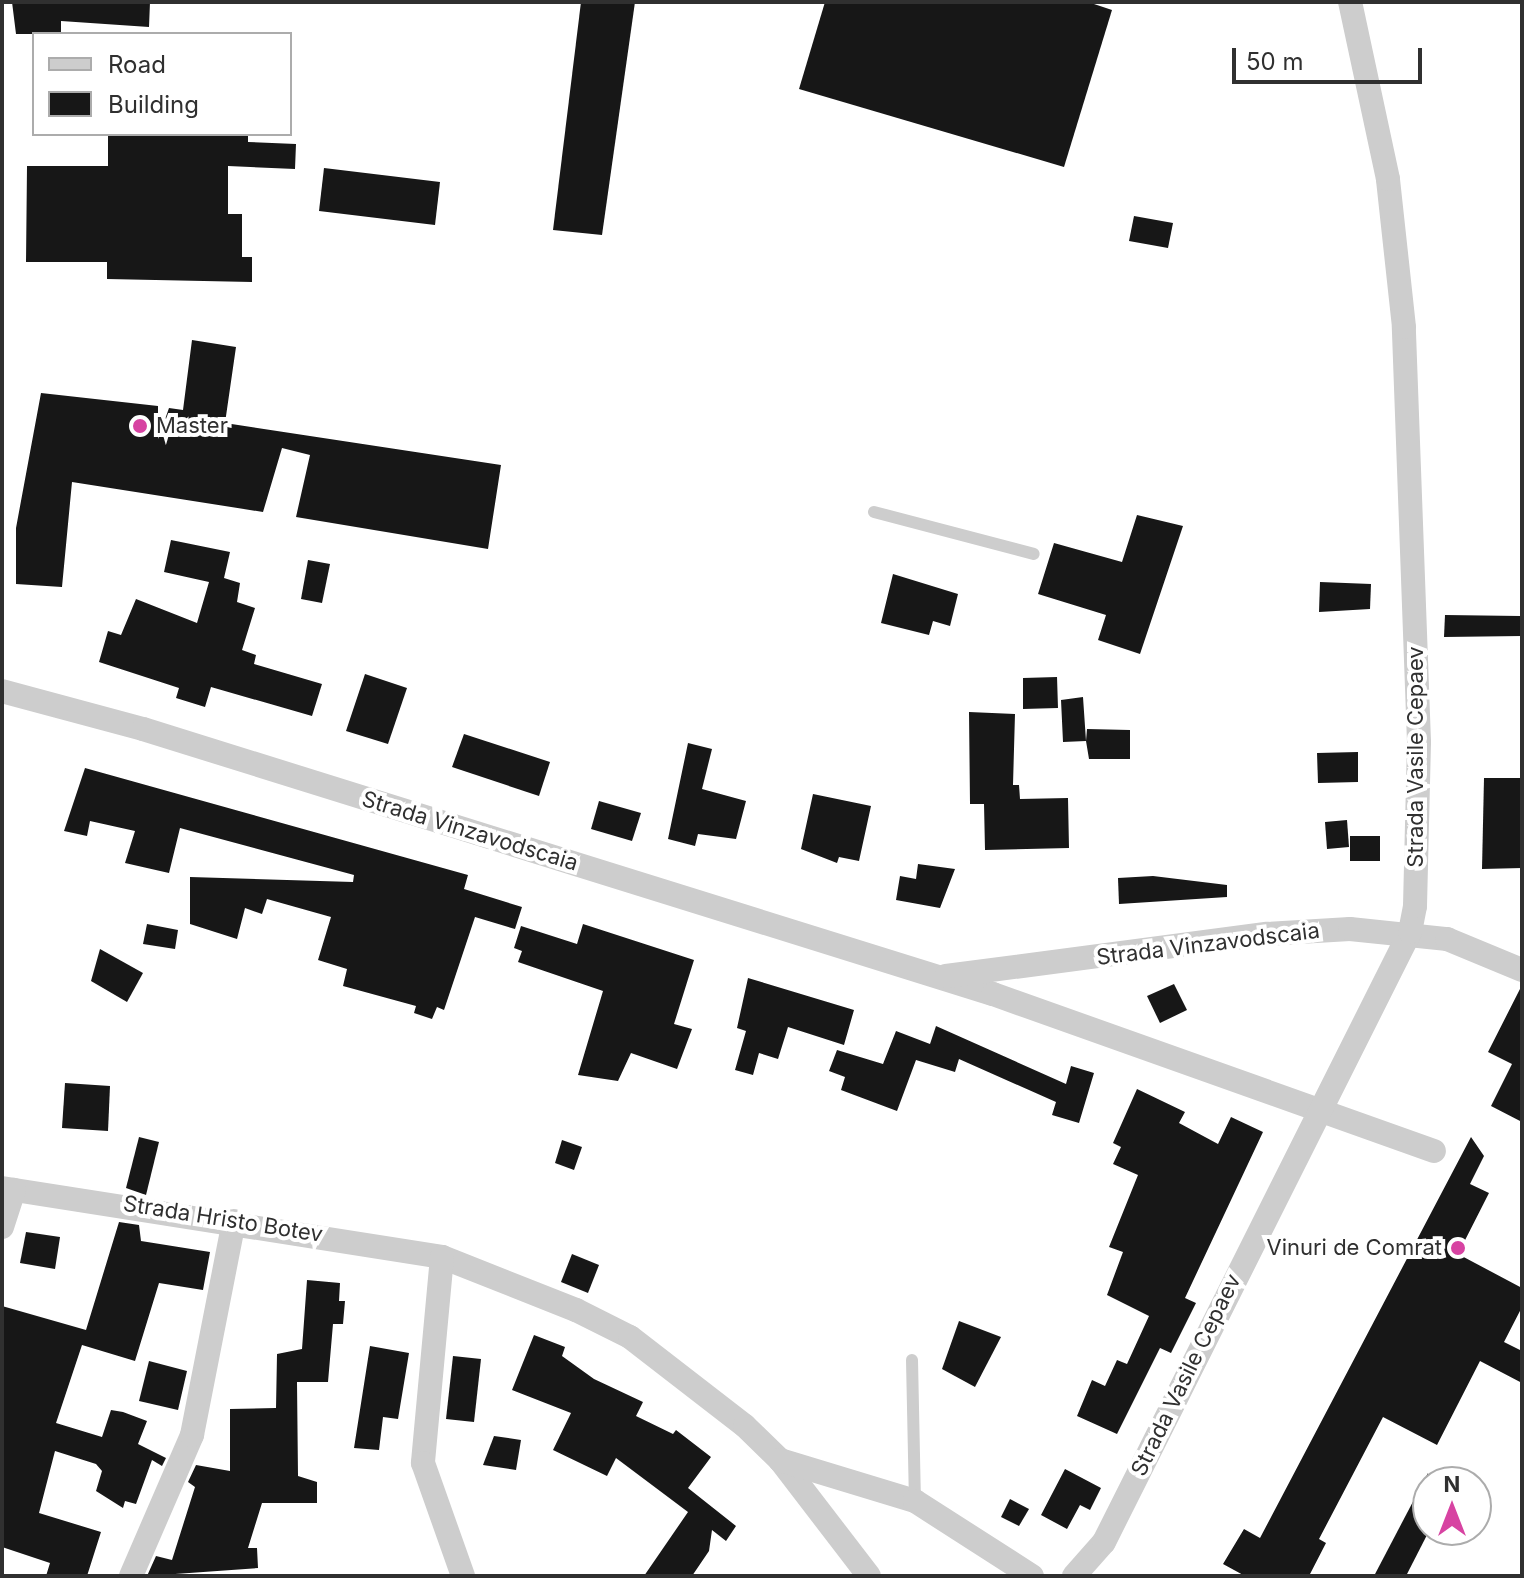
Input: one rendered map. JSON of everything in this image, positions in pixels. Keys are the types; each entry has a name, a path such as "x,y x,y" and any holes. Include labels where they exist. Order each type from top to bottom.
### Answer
{"street":[{"name":"Strada Vasile Cepaev","path":"1074,1576 1104,1542 1318,1105 1410,932 1420,844 1404,327 1388,179 1350,2"},
{"name":"Strada Vinzavodscaia","path":"2,691 143,729 936,978 1318,1105 1434,1151"},
{"name":"Strada Vinzavodscaia","path":"936,978 1267,934 1410,932 1447,939 1522,970"},
{"name":"Strada Hristo Botev","path":"8,1189 234,1221 442,1257 630,1337 689,1379 780,1460 869,1576"},
{"path":"2,1227 8,1189"},
{"path":"131,1576 192,1435 234,1221"},
{"path":"442,1257 423,1463 463,1576"},
{"path":"780,1460 915,1501 1032,1576"}],"lane":[{"path":"874,512 1034,554"},
{"path":"912,1360 915,1501"}],"building":[{"path":"12,2 150,2 149,27 61,21 61,32 16,34"},
{"path":"581,2 635,2 602,235 553,230"},
{"path":"825,2 1088,2 1112,10 1064,167 799,89"},
{"path":"108,136 248,136 248,142 296,144 295,169 228,166 228,214 242,214 242,257 252,257 252,282 107,279 107,262 26,262 27,166 108,166"},
{"path":"324,168 440,182 435,225 319,211"},
{"path":"1134,216 1173,223 1168,248 1129,241"},
{"path":"192,340 236,347 225,423 501,465 488,549 296,517 310,455 282,448 263,512 72,482 62,587 16,584 16,528 41,393 158,406 158,439 169,408 183,410"},
{"path":"1137,515 1183,526 1140,654 1098,640 1106,615 1038,594 1054,543 1122,562"},
{"path":"171,540 230,552 224,578 240,583 237,602 255,608 242,650 256,655 254,664 322,684 312,716 211,687 205,707 176,698 179,688 99,662 108,631 121,635 136,599 197,623 209,582 164,572"},
{"path":"308,560 330,564 322,603 301,599"},
{"path":"893,574 958,594 950,626 933,621 929,635 881,623"},
{"path":"1320,582 1371,584 1370,609 1319,612"},
{"path":"1445,615 1520,616 1522,636 1444,637"},
{"path":"365,674 407,688 388,744 346,731"},
{"path":"1057,677 1058,708 1023,709 1023,678"},
{"path":"1083,697 1086,741 1063,742 1061,700"},
{"path":"969,712 1015,714 1013,785 1019,785 1020,799 1068,798 1069,848 985,850 984,804 970,804"},
{"path":"1087,729 1130,730 1130,759 1089,759"},
{"path":"464,734 550,762 539,796 452,767"},
{"path":"688,743 712,749 702,789 746,801 736,839 698,834 695,846 668,839"},
{"path":"1358,752 1358,782 1318,783 1317,753"},
{"path":"85,768 468,875 464,889 522,907 515,929 475,917 444,1010 437,1007 432,1019 414,1013 416,1006 343,986 347,969 318,960 331,917 267,899 262,914 245,908 237,939 190,924 190,877 353,882 354,875 180,828 169,873 125,863 135,831 90,821 87,836 64,831"},
{"path":"1484,778 1522,778 1522,868 1482,869"},
{"path":"813,794 871,806 859,861 839,857 837,863 801,849"},
{"path":"599,801 641,813 632,841 591,829"},
{"path":"1347,820 1349,847 1327,849 1325,822"},
{"path":"1350,836 1380,836 1380,861 1350,861"},
{"path":"918,864 955,869 940,908 896,900 900,876 916,879"},
{"path":"1153,876 1227,885 1227,897 1119,904 1118,878"},
{"path":"147,924 178,930 175,949 143,944"},
{"path":"583,924 694,960 674,1024 692,1029 677,1069 631,1053 618,1081 578,1075 603,991 518,962 522,951 514,948 521,926 577,944"},
{"path":"100,949 143,973 127,1002 91,981"},
{"path":"748,978 854,1010 844,1045 788,1027 778,1059 759,1053 753,1075 735,1070 746,1031 737,1028"},
{"path":"1174,984 1187,1010 1160,1023 1147,996"},
{"path":"1522,985 1522,1122 1491,1106 1512,1064 1488,1052"},
{"path":"936,1026 1066,1084 1071,1066 1094,1073 1079,1123 1052,1115 1056,1102 959,1059 955,1072 916,1060 897,1111 841,1090 845,1077 829,1071 837,1050 883,1064 896,1031 930,1044"},
{"path":"65,1083 110,1086 108,1131 62,1128"},
{"path":"1137,1089 1185,1112 1179,1123 1218,1144 1231,1117 1263,1132 1185,1298 1196,1303 1171,1353 1160,1348 1117,1434 1077,1416 1092,1380 1105,1386 1117,1360 1127,1364 1149,1316 1107,1295 1123,1252 1109,1247 1138,1175 1113,1164 1121,1147 1113,1143"},
{"path":"139,1137 159,1142 146,1195 126,1188"},
{"path":"1471,1137 1484,1156 1470,1184 1489,1193 1458,1254 1522,1288 1522,1307 1504,1342 1522,1351 1522,1383 1480,1361 1437,1445 1383,1417 1319,1539 1326,1543 1309,1576 1245,1576 1223,1564 1244,1529 1260,1538"},
{"path":"562,1140 582,1147 574,1170 555,1163"},
{"path":"119,1222 139,1225 141,1241 210,1252 203,1290 159,1283 135,1361 82,1345 56,1423 102,1437 111,1410 123,1412 147,1421 138,1444 166,1458 162,1466 152,1460 136,1504 125,1501 123,1508 96,1491 102,1471 96,1464 55,1451 39,1513 101,1532 87,1576 46,1576 50,1563 2,1547 2,1306 86,1330"},
{"path":"26,1232 60,1237 55,1269 20,1263"},
{"path":"572,1254 599,1265 588,1293 561,1282"},
{"path":"307,1280 340,1283 339,1301 345,1301 343,1324 333,1324 328,1382 297,1382 298,1476 317,1482 317,1503 262,1503 248,1548 257,1548 258,1568 147,1576 156,1556 172,1560 195,1487 188,1482 196,1465 230,1471 230,1409 276,1408 277,1354 302,1349"},
{"path":"959,1321 1001,1337 975,1387 942,1369"},
{"path":"534,1335 565,1347 562,1356 594,1379 643,1402 636,1416 673,1434 676,1430 711,1457 688,1488 736,1526 726,1541 712,1530 709,1551 692,1576 644,1576 688,1512 616,1458 607,1476 553,1450 571,1413 512,1390"},
{"path":"370,1346 409,1353 398,1419 383,1417 379,1450 354,1448"},
{"path":"453,1356 481,1359 474,1422 446,1419"},
{"path":"149,1361 187,1371 178,1410 139,1401"},
{"path":"494,1436 521,1440 516,1470 483,1465"},
{"path":"1065,1469 1101,1488 1090,1510 1080,1505 1067,1529 1041,1515"},
{"path":"1010,1499 1029,1509 1019,1526 1001,1517"},
{"path":"1412,1504 1412,1546 1421,1546 1406,1576 1374,1576"}],"place":[{"name":"Master","path":"140,426"},
{"name":"Vinuri de Comrat","path":"1458,1248"}]}
